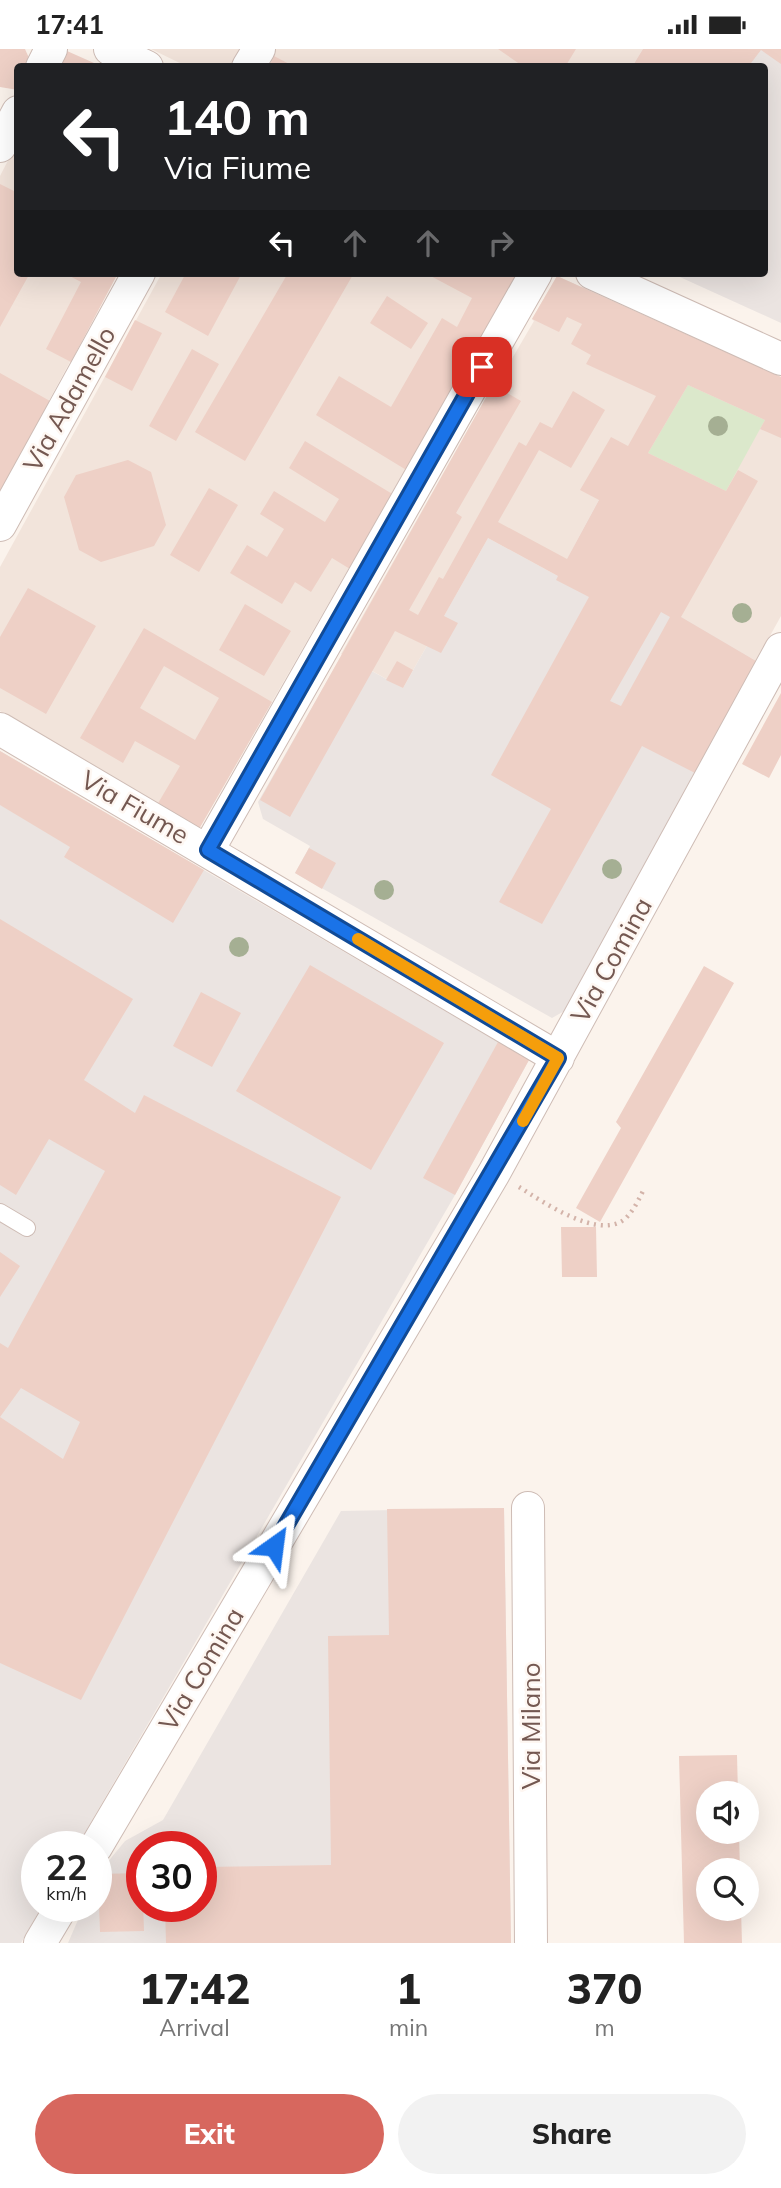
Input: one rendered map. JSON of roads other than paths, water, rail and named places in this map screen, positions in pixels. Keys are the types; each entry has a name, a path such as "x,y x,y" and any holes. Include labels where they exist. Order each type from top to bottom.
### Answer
{"street":[{"path":"110,49 139,63"},
{"path":"0,146 14,120"},
{"name":"Via Adamello","path":"0,525 137,277"},
{"path":"208,850 534,277"},
{"path":"601,277 781,359"},
{"name":"Via Comina","path":"105,1831 494,1173 781,649"},
{"name":"Via Fiume","path":"0,729 558,1058"},
{"name":"Via Milano","path":"528,1508 531,1943"},
{"path":"40,1943 52,1922"}],"lane":[{"path":"0,1212 27,1228"}]}
